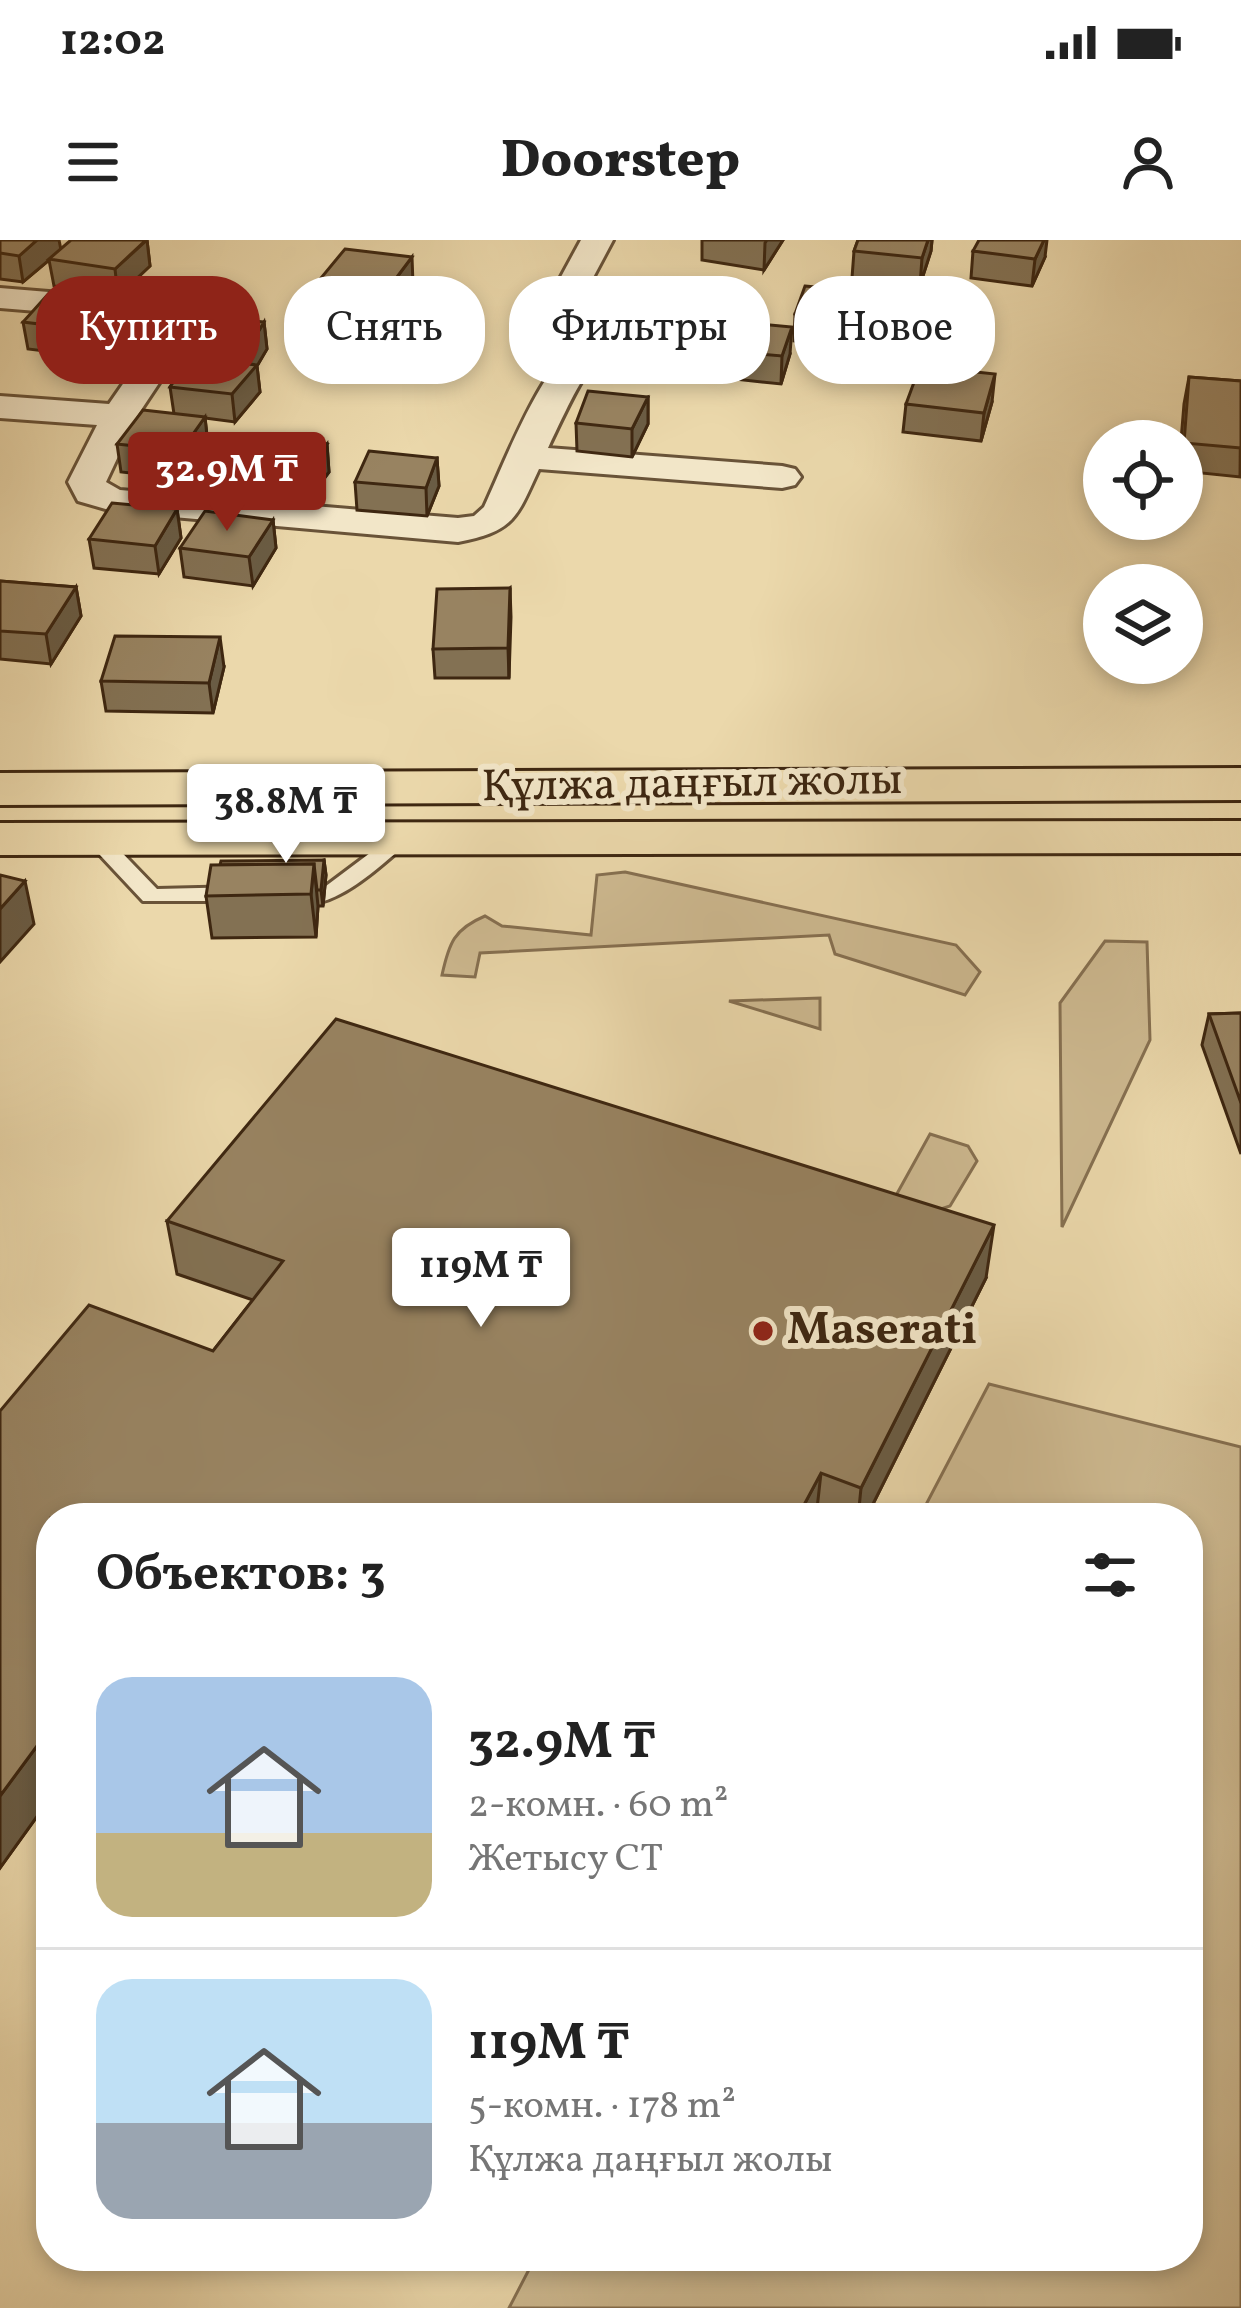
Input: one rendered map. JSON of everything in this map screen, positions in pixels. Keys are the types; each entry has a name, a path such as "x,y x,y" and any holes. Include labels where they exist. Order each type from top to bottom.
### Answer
{"main road":[{"path":"937,782 1241,756"},
{"name":"Құлжа даңғыл жолы","path":"0,789 1241,784"},
{"path":"963,836 1241,855"},
{"name":"Құлжа даңғыл жолы","path":"0,839 1241,837"}],"street":[{"path":"578,276 597,240"},
{"path":"0,298 146,310 170,316 178,329 119,416 87,482 91,493 116,501 458,530 486,525 500,513 564,384"},
{"path":"0,407 119,416"},
{"path":"527,457 782,477"}],"shaded area":[{"path":"625,872 956,945 980,972 965,995 835,954 829,935 480,953 475,977 442,975 455,938 485,916 502,926 591,935 597,875"},
{"path":"1105,941 1147,942 1150,1040 1062,1227 1060,1003"},
{"path":"820,998 820,1029 729,1001"},
{"path":"930,1134 968,1146 977,1161 950,1206 938,1210 894,1199"},
{"path":"989,1384 1241,1447 1241,2308 509,2308 528,2271 1203,2271 1203,1503 927,1503"}],"building":[{"path":"0,240 37,240 19,256 0,253"},
{"path":"71,240 146,240 115,269 49,259"},
{"path":"858,240 928,240 922,258 854,251"},
{"path":"979,240 1044,240 1035,259 973,251"},
{"path":"345,249 412,257 398,276 323,276"},
{"path":"36,308 36,324 23,322"},
{"path":"770,325 792,327 782,356 770,355"},
{"path":"1189,377 1241,381 1241,448 1203,445 1203,420 1186,420"},
{"path":"172,384 241,384 232,394 170,387"},
{"path":"913,384 992,384 984,413 906,404"},
{"path":"588,391 648,397 632,429 576,423"},
{"path":"143,410 205,417 181,451 117,444"},
{"path":"265,435 327,444 303,475 241,466"},
{"path":"369,451 437,458 426,488 355,482"},
{"path":"112,503 177,509 155,546 89,539"},
{"path":"205,511 273,520 249,557 180,548"},
{"path":"0,581 76,587 46,634 0,631"},
{"path":"510,588 508,648 433,649 437,589"},
{"path":"115,636 220,637 209,683 101,681"},
{"path":"324,860 321,890 317,890 314,864 220,865 221,861"},
{"path":"314,864 311,894 206,896 211,865"},
{"path":"0,875 25,881 0,909"},
{"path":"1241,1013 1241,1103 1209,1014"},
{"path":"336,1019 994,1225 861,1488 821,1473 805,1503 36,1503 36,1747 0,1796 0,1411 89,1305 213,1351 283,1261 167,1221"}],"place":[{"name":"Maserati","path":"763,1331"}]}
